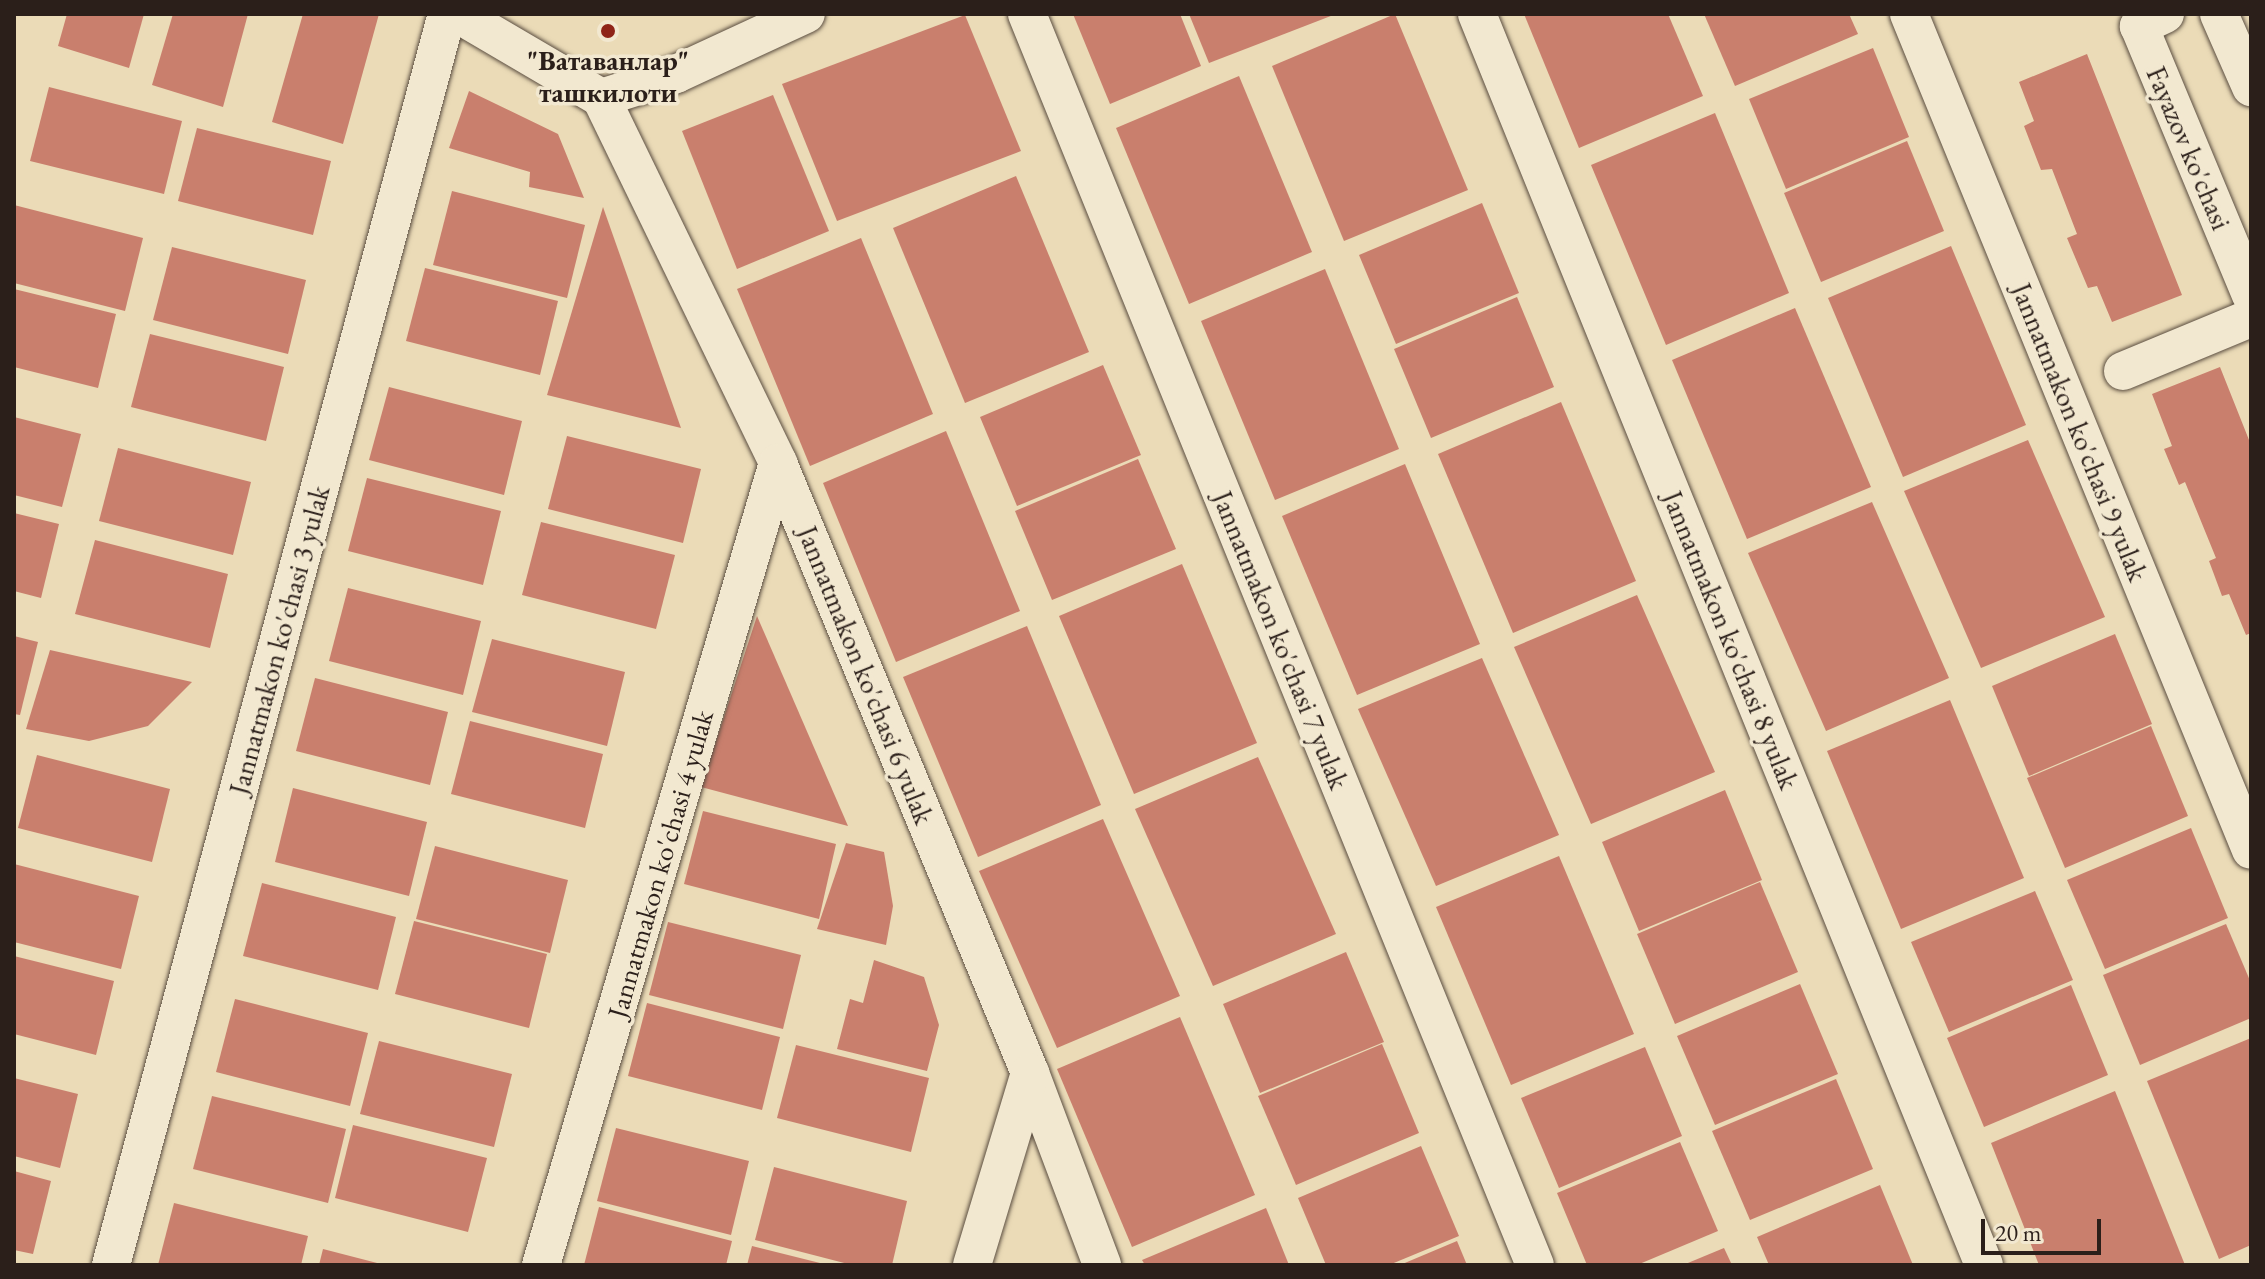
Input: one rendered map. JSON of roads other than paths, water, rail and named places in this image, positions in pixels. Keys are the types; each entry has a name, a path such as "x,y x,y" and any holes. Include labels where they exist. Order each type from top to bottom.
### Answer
{"street":[{"name":"Jannatmakon ko'chasi 3 yulak","path":"111,1265 447,14"},
{"path":"458,14 601,98 676,74 806,14"},
{"name":"Jannatmakon ko'chasi 7 yulak","path":"1027,14 1535,1265"},
{"name":"Jannatmakon ko'chasi 8 yulak","path":"1477,14 1984,1265"},
{"name":"Jannatmakon ko'chasi 9 yulak","path":"1909,14 2251,850"},
{"name":"Fayazov ko'chasi","path":"2165,14 2139,26 2251,295"},
{"path":"2219,14 2251,87"},
{"name":"Jannatmakon ko'chasi 6 yulak","path":"601,98 778,463 1030,1073 1102,1265"},
{"path":"2123,371 2251,318"},
{"name":"Jannatmakon ko'chasi 4 yulak","path":"541,1265 778,463"},
{"path":"972,1265 1030,1073"}],"place":[{"name":"\"Ватаванлар\" ташкилоти","path":"608,31"}]}
